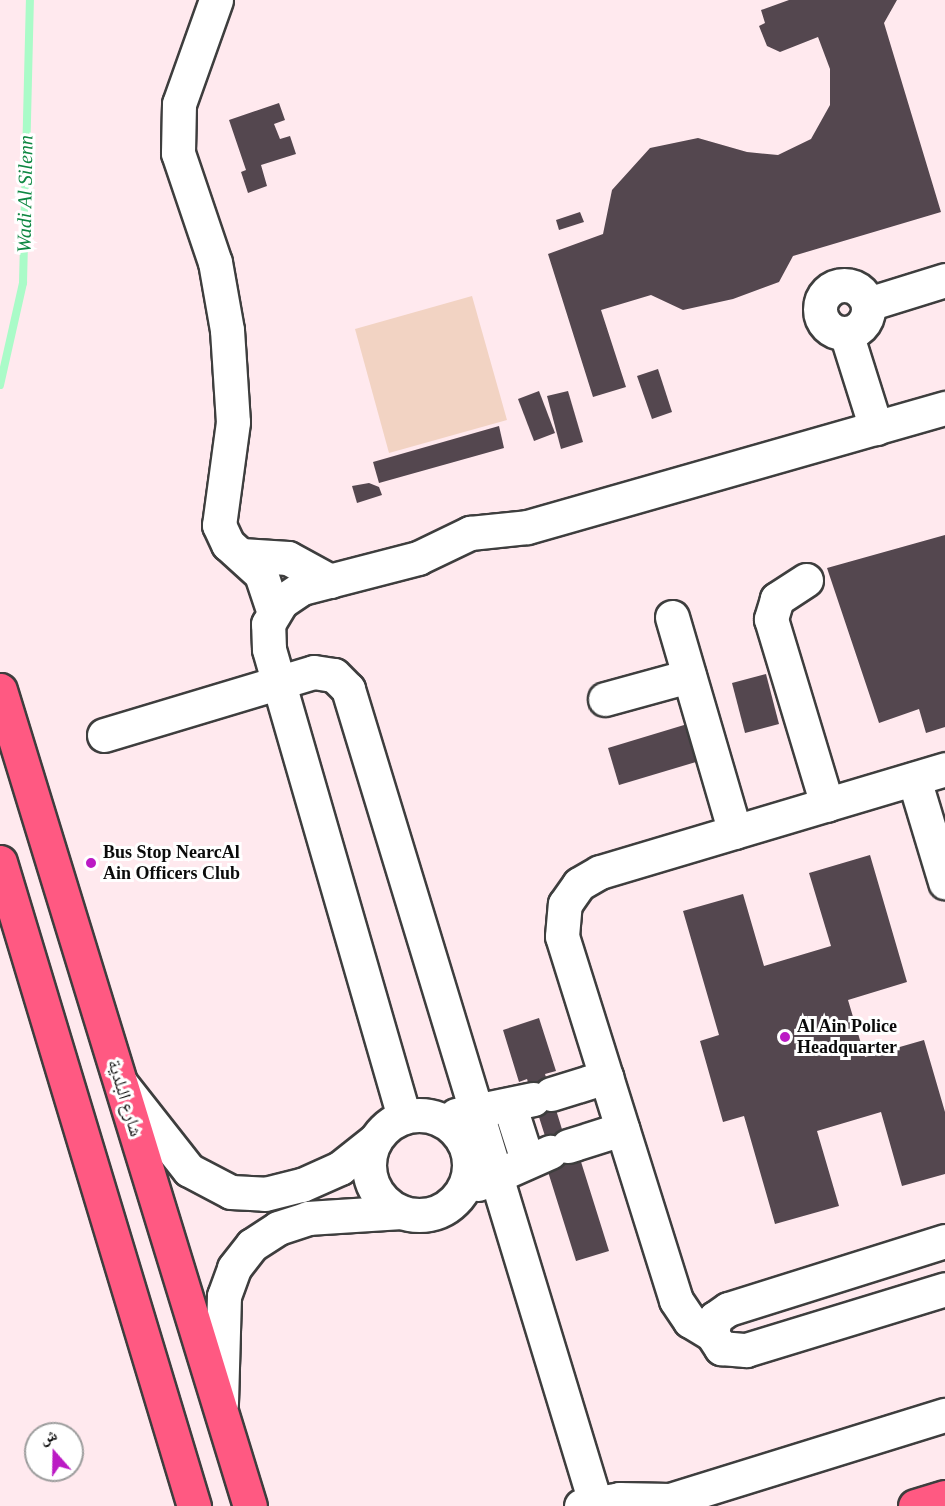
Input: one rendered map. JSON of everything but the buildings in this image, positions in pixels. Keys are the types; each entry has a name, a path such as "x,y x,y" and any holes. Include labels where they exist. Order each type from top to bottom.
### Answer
{"main road":[{"name":"شارع البلدية","path":"2,695 250,1506"},
{"path":"0,862 194,1506"},
{"path":"915,1506 945,1497"}],"lane":[{"path":"216,0 179,104 176,138 181,168 205,232 221,293 233,422 219,525 228,544 241,555 267,586 273,613"},
{"path":"876,428 846,333 830,328 821,315 828,291 852,286 860,290 868,304 945,280"},
{"path":"418,1116 277,682 266,637 273,613 291,594 330,581 418,558 470,533 526,527 945,408"},
{"path":"241,555 288,558 330,581"},
{"path":"806,580 777,599 771,620 827,805"},
{"path":"672,617 735,832"},
{"path":"104,735 277,682 324,672 334,675 348,689 496,1173 588,1504 670,1500 945,1415"},
{"path":"605,699 689,676"},
{"path":"945,770 600,872 579,884 565,904 562,936 676,1300 690,1321 712,1334 721,1348 746,1350 945,1289"},
{"path":"914,779 945,882"},
{"path":"121,1084 189,1170 231,1192 265,1194 302,1185 340,1168 374,1142 392,1122 418,1116 477,1113 532,1100 606,1077"},
{"path":"532,1100 548,1153"},
{"path":"418,1116 456,1131 467,1151 468,1174 455,1200"},
{"path":"221,1411 224,1296 234,1268 247,1250 278,1228 309,1218 401,1212 430,1214 496,1173 622,1129"},
{"path":"374,1142 369,1155 372,1183 379,1196 401,1212"},
{"path":"712,1334 715,1318 728,1309 945,1241"}],"shaded area":[{"path":"472,296 507,420 389,453 355,329"}],"waterway":[{"name":"Wadi Al Silenn","path":"0,385 23,283 30,0"}],"place":[{"name":"Bus Stop NearcAl Ain Officers Club","path":"91,863"},
{"name":"Al Ain Police Headquarter","path":"785,1037"}]}
